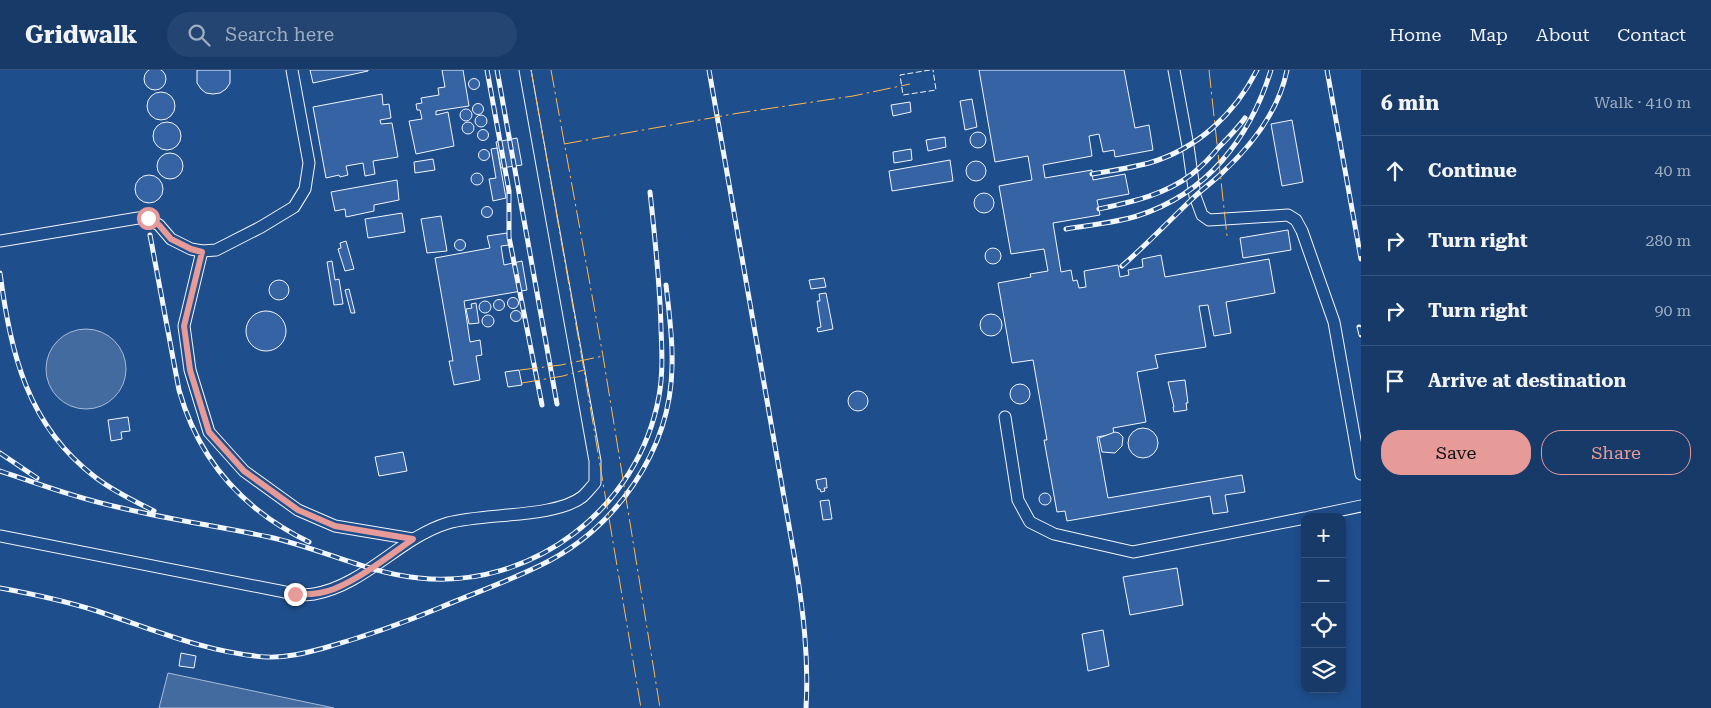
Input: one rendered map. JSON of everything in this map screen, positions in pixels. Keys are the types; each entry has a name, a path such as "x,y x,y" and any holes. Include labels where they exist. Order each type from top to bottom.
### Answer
{"street":[{"path":"0,242 138,218 148,218 159,225 171,239 202,252 216,250 261,227 294,207 305,190 309,162 292,70"},
{"path":"0,536 295,594 313,595 334,589 372,568 413,539 449,523 558,508 581,498 595,483 595,461 524,70"},
{"path":"1174,70 1195,196 1202,215 1209,220 1288,215 1296,220 1302,231 1334,322 1361,474"},
{"path":"202,252 184,326 190,370 209,432 244,471 298,510 335,526 413,539"},
{"path":"1005,417 1018,500 1030,522 1054,534 1133,552 1301,519"},
{"path":"1328,513 1361,506"}],"water":[{"path":"86,329 101,332 114,341 123,354 126,369 123,384 114,397 101,406 86,409 71,406 58,397 49,384 46,369 49,354 58,341 71,332"},
{"path":"168,673 334,708 159,708"}],"building":[{"path":"155,68 163,71 166,79 163,87 155,90 147,87 144,79 147,71"},
{"path":"197,70 230,70 230,83 220,93 206,93 197,83"},
{"path":"310,70 368,70 368,71 313,83"},
{"path":"442,70 463,70 469,106 436,111 436,115 448,112 454,146 416,154 409,121 422,119 416,104 422,103 421,98 439,95 438,88 445,87"},
{"path":"979,70 1124,70 1135,128 1149,125 1153,150 1115,157 1114,150 1103,152 1099,134 1089,136 1092,156 1043,165 1045,178 1092,170 1093,180 1125,174 1129,194 1097,200 1100,215 1053,223 1061,272 1071,270 1073,281 1077,280 1079,288 1086,287 1084,271 1118,265 1120,277 1129,275 1128,270 1143,267 1142,259 1161,255 1165,277 1269,259 1275,293 1226,302 1231,333 1214,336 1208,305 1199,306 1206,347 1155,355 1158,368 1137,372 1146,422 1113,428 1114,434 1097,437 1108,498 1242,475 1245,492 1225,495 1228,512 1213,514 1210,496 1067,521 1065,511 1057,512 1044,440 1047,440 1033,360 1012,363 998,283 1031,277 1030,274 1048,271 1044,249 1011,254 999,186 1032,180 1028,156 995,162"},
{"path":"472,79 476,79 479,84 478,88 472,89 469,86 469,82"},
{"path":"161,92 171,96 175,106 171,116 161,120 151,116 147,106 151,96"},
{"path":"382,94 383,105 389,104 391,118 380,120 381,124 392,123 398,157 373,161 375,174 365,176 363,163 346,166 348,175 326,178 313,107"},
{"path":"972,99 977,127 965,130 960,101"},
{"path":"910,102 911,112 893,116 891,105"},
{"path":"476,104 480,104 483,109 482,113 476,114 473,111 473,107"},
{"path":"466,109 472,115 466,121 460,115"},
{"path":"479,115 483,115 487,121 483,127 479,127 475,123 475,119"},
{"path":"1292,120 1303,182 1282,186 1271,124"},
{"path":"167,122 177,126 181,136 177,146 167,150 157,146 153,136 157,126"},
{"path":"468,122 474,128 468,134 462,128"},
{"path":"481,130 485,130 488,135 487,139 481,140 478,137 478,133"},
{"path":"978,132 984,134 986,140 984,146 978,148 972,146 970,140 972,134"},
{"path":"945,137 946,147 928,151 926,140"},
{"path":"517,138 522,165 501,168 496,142"},
{"path":"497,148 506,198 493,201 489,179 496,178 491,149"},
{"path":"484,149 490,155 484,161 478,155"},
{"path":"911,149 912,160 894,163 893,152"},
{"path":"170,153 179,157 183,166 179,175 170,179 161,175 157,166 161,157"},
{"path":"433,159 435,170 415,173 414,162"},
{"path":"950,160 953,181 892,191 889,171"},
{"path":"976,161 983,164 986,171 983,178 976,181 969,178 966,171 969,164"},
{"path":"479,173 482,174 482,184 475,185 472,184 471,177 472,174"},
{"path":"149,175 159,179 163,189 159,199 149,203 139,199 135,189 139,179"},
{"path":"397,180 399,200 374,205 374,211 346,217 345,209 335,211 331,192"},
{"path":"984,193 991,196 994,203 991,210 984,213 977,210 974,203 977,196"},
{"path":"485,207 489,207 492,212 491,216 485,217 482,214 482,210"},
{"path":"402,213 405,232 368,238 365,219"},
{"path":"441,216 447,251 427,253 421,219"},
{"path":"1288,230 1291,250 1243,258 1240,238"},
{"path":"507,233 509,245 501,246 504,265 522,261 527,290 464,301 470,342 480,340 482,355 476,356 480,380 454,385 449,361 453,361 435,258 490,248 487,236"},
{"path":"460,239 466,245 460,251 454,245"},
{"path":"346,241 354,269 345,271 338,249 341,248 340,243"},
{"path":"993,248 999,250 1001,256 999,262 993,264 987,262 985,256 987,250"},
{"path":"332,261 335,280 339,279 343,304 334,305 327,262"},
{"path":"824,278 826,287 811,289 809,280"},
{"path":"279,280 286,283 289,290 286,297 279,300 272,297 269,290 272,283"},
{"path":"349,289 355,313 351,313 345,290"},
{"path":"826,293 833,329 818,332 817,328 821,327 817,301 820,301 819,294"},
{"path":"511,298 515,298 518,303 517,307 511,308 508,305 508,301"},
{"path":"499,299 505,305 499,311 493,305"},
{"path":"483,301 487,301 491,307 487,313 483,313 479,309 479,305"},
{"path":"476,303 479,323 469,324 466,309 472,308 471,304"},
{"path":"516,310 522,316 516,322 510,316"},
{"path":"266,311 277,314 283,320 286,331 283,342 277,348 266,351 255,348 249,342 246,331 249,320 255,314"},
{"path":"991,314 999,317 1002,325 999,333 991,336 983,333 980,325 983,317"},
{"path":"488,315 494,321 488,327 482,321"},
{"path":"519,370 522,385 508,387 505,372"},
{"path":"1185,380 1187,410 1174,412 1168,382"},
{"path":"1020,384 1027,387 1030,394 1027,401 1020,404 1013,401 1010,394 1013,387"},
{"path":"858,391 865,394 868,401 865,408 858,411 851,408 848,401 851,394"},
{"path":"128,417 130,431 121,432 122,439 111,441 108,420"},
{"path":"1143,428 1154,432 1158,443 1154,454 1143,458 1132,454 1128,443 1132,432"},
{"path":"1115,432 1123,437 1122,446 1115,453 1102,452 1099,438"},
{"path":"403,452 407,471 379,476 375,457"},
{"path":"826,478 827,488 824,488 825,491 821,492 818,489 816,480"},
{"path":"1043,493 1047,493 1051,499 1047,505 1043,505 1039,501 1039,497"},
{"path":"829,500 832,519 823,520 820,501"},
{"path":"1177,568 1183,605 1130,615 1123,577"},
{"path":"1103,630 1109,666 1088,671 1082,634"},
{"path":"181,653 196,656 194,668 179,666"}],"railway":[{"path":"487,70 509,191 509,237 542,405"},
{"path":"497,70 557,404"},
{"path":"709,70 798,578 806,652 806,708"},
{"path":"1092,174 1149,163 1183,149 1213,128 1226,115 1238,101 1257,70"},
{"path":"1066,229 1137,216 1162,206 1185,193 1205,178 1238,140 1262,95 1271,70"},
{"path":"1122,266 1195,196 1234,162 1271,113 1278,99 1287,70"},
{"path":"1327,70 1361,259"},
{"path":"1099,209 1147,197 1182,181 1206,161 1245,118"},
{"path":"0,471 94,501 162,517 269,537 307,547 362,566 419,578 461,578 501,570 539,555 574,534 604,506 629,473 648,436 659,396 662,362 658,277 650,192"},
{"path":"150,235 179,390 198,439 227,481 244,499 285,529 309,542"},
{"path":"0,273 4,303 17,359 26,386 38,411 53,435 72,457 95,477 131,500 154,511"},
{"path":"0,588 85,607 222,651 273,657 310,652 368,635 527,572 566,551 592,532 634,484 650,457 661,428 669,398 672,366 666,285"},
{"path":"1359,327 1361,335"},
{"path":"0,453 37,478"}],"fence":[{"path":"930,70 900,75 903,95 936,90 933,70"}],"power":[{"path":"531,70 641,708"},
{"path":"551,70 603,356 660,708"},
{"path":"1209,70 1227,236"},
{"path":"564,144 739,113 853,96 910,84"},
{"path":"520,370 561,365 603,356"},
{"path":"522,383 563,376 584,370"}],"route":[{"path":"148,218 159,225 171,239 202,252 184,326 190,370 209,432 244,471 298,510 335,526 413,539 372,568 334,589 313,595 295,594"}]}
